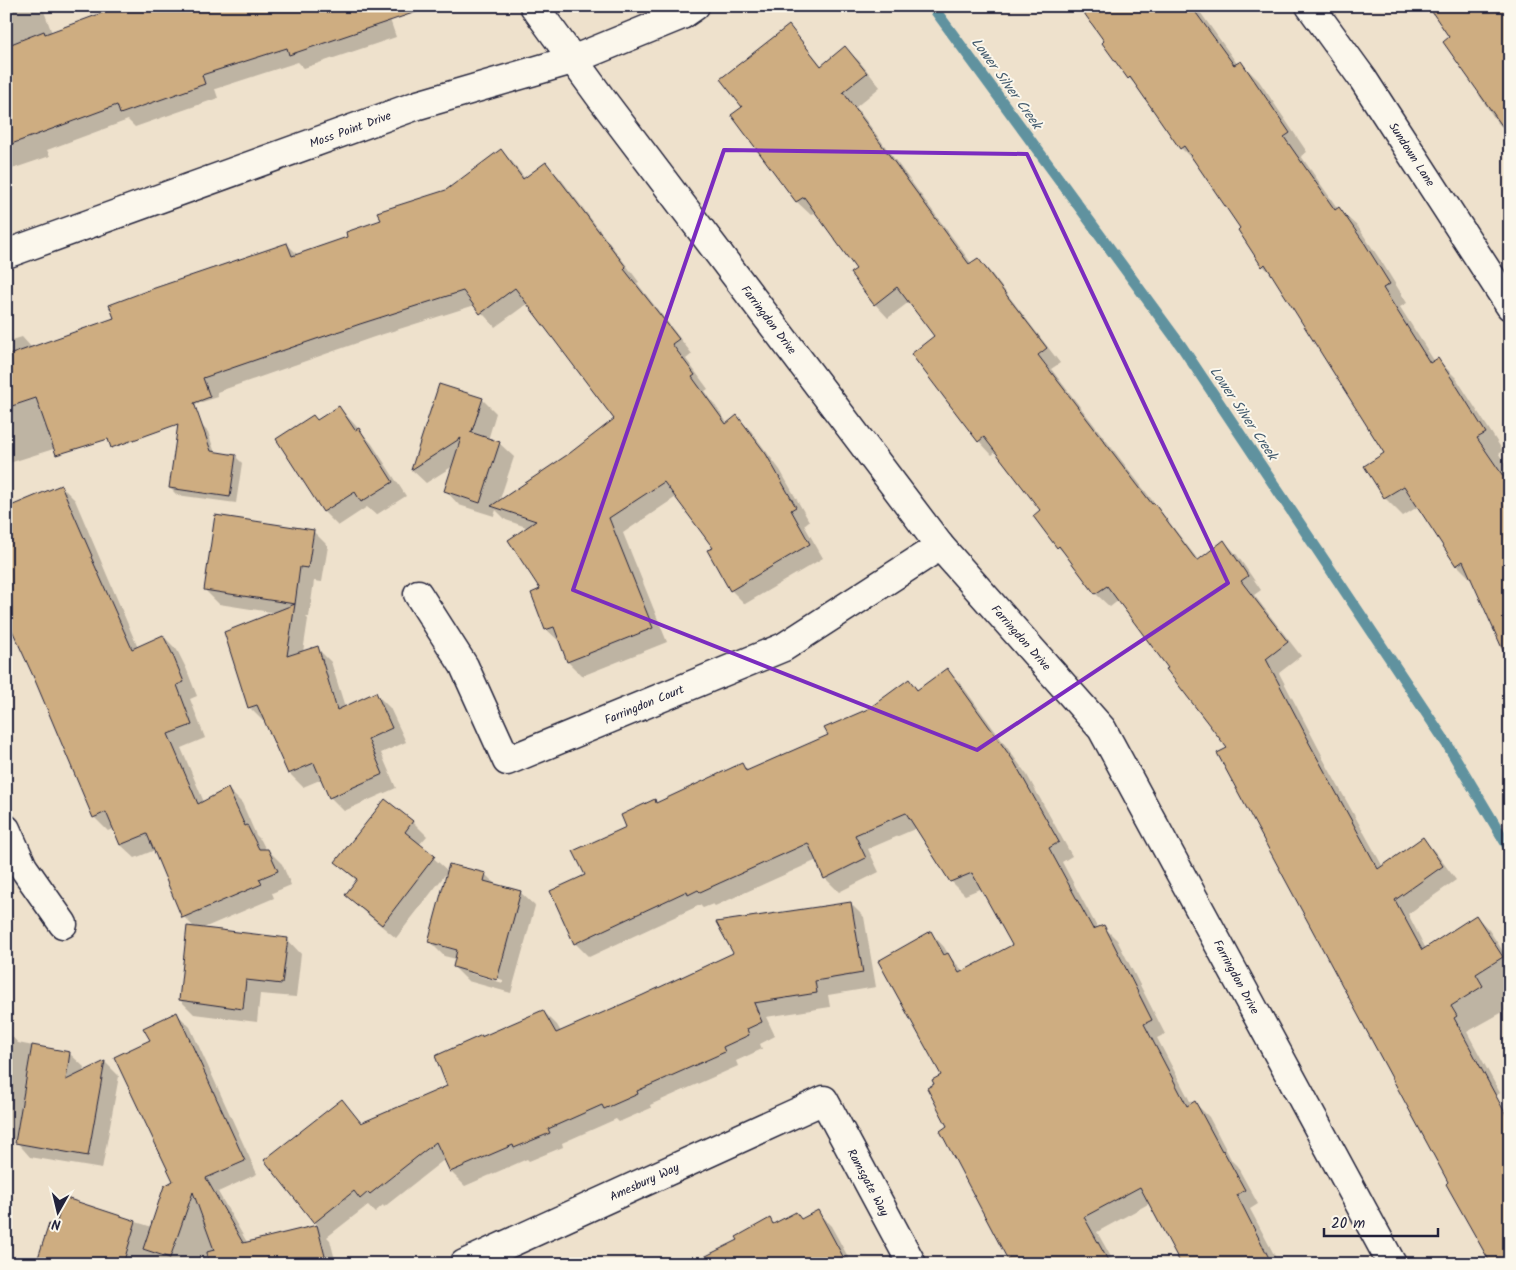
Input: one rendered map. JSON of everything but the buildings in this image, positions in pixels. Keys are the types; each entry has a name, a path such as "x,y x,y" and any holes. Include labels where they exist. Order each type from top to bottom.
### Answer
{"street":[{"name":"Farringdon Drive","path":"534,6 572,60 940,546 1102,729 1392,1264"},
{"name":"Moss Point Drive","path":"6,254 418,105 572,60 682,16 695,6"},
{"name":"Sundown Lane","path":"1310,6 1363,79 1510,306"},
{"name":"Farringdon Court","path":"418,594 464,666 507,761 784,647 940,546"},
{"path":"6,829 23,867 63,924"},
{"name":"Amesbury Way","path":"464,1264 824,1100"},
{"name":"Ramsgate Way","path":"824,1100 912,1264"}],"highlighted area":[{"path":"724,150 1027,154 1228,583 977,750 573,590"}],"waterway":[{"name":"Lower Silver Creek","path":"932,6 1182,347 1447,744 1510,850"}]}
